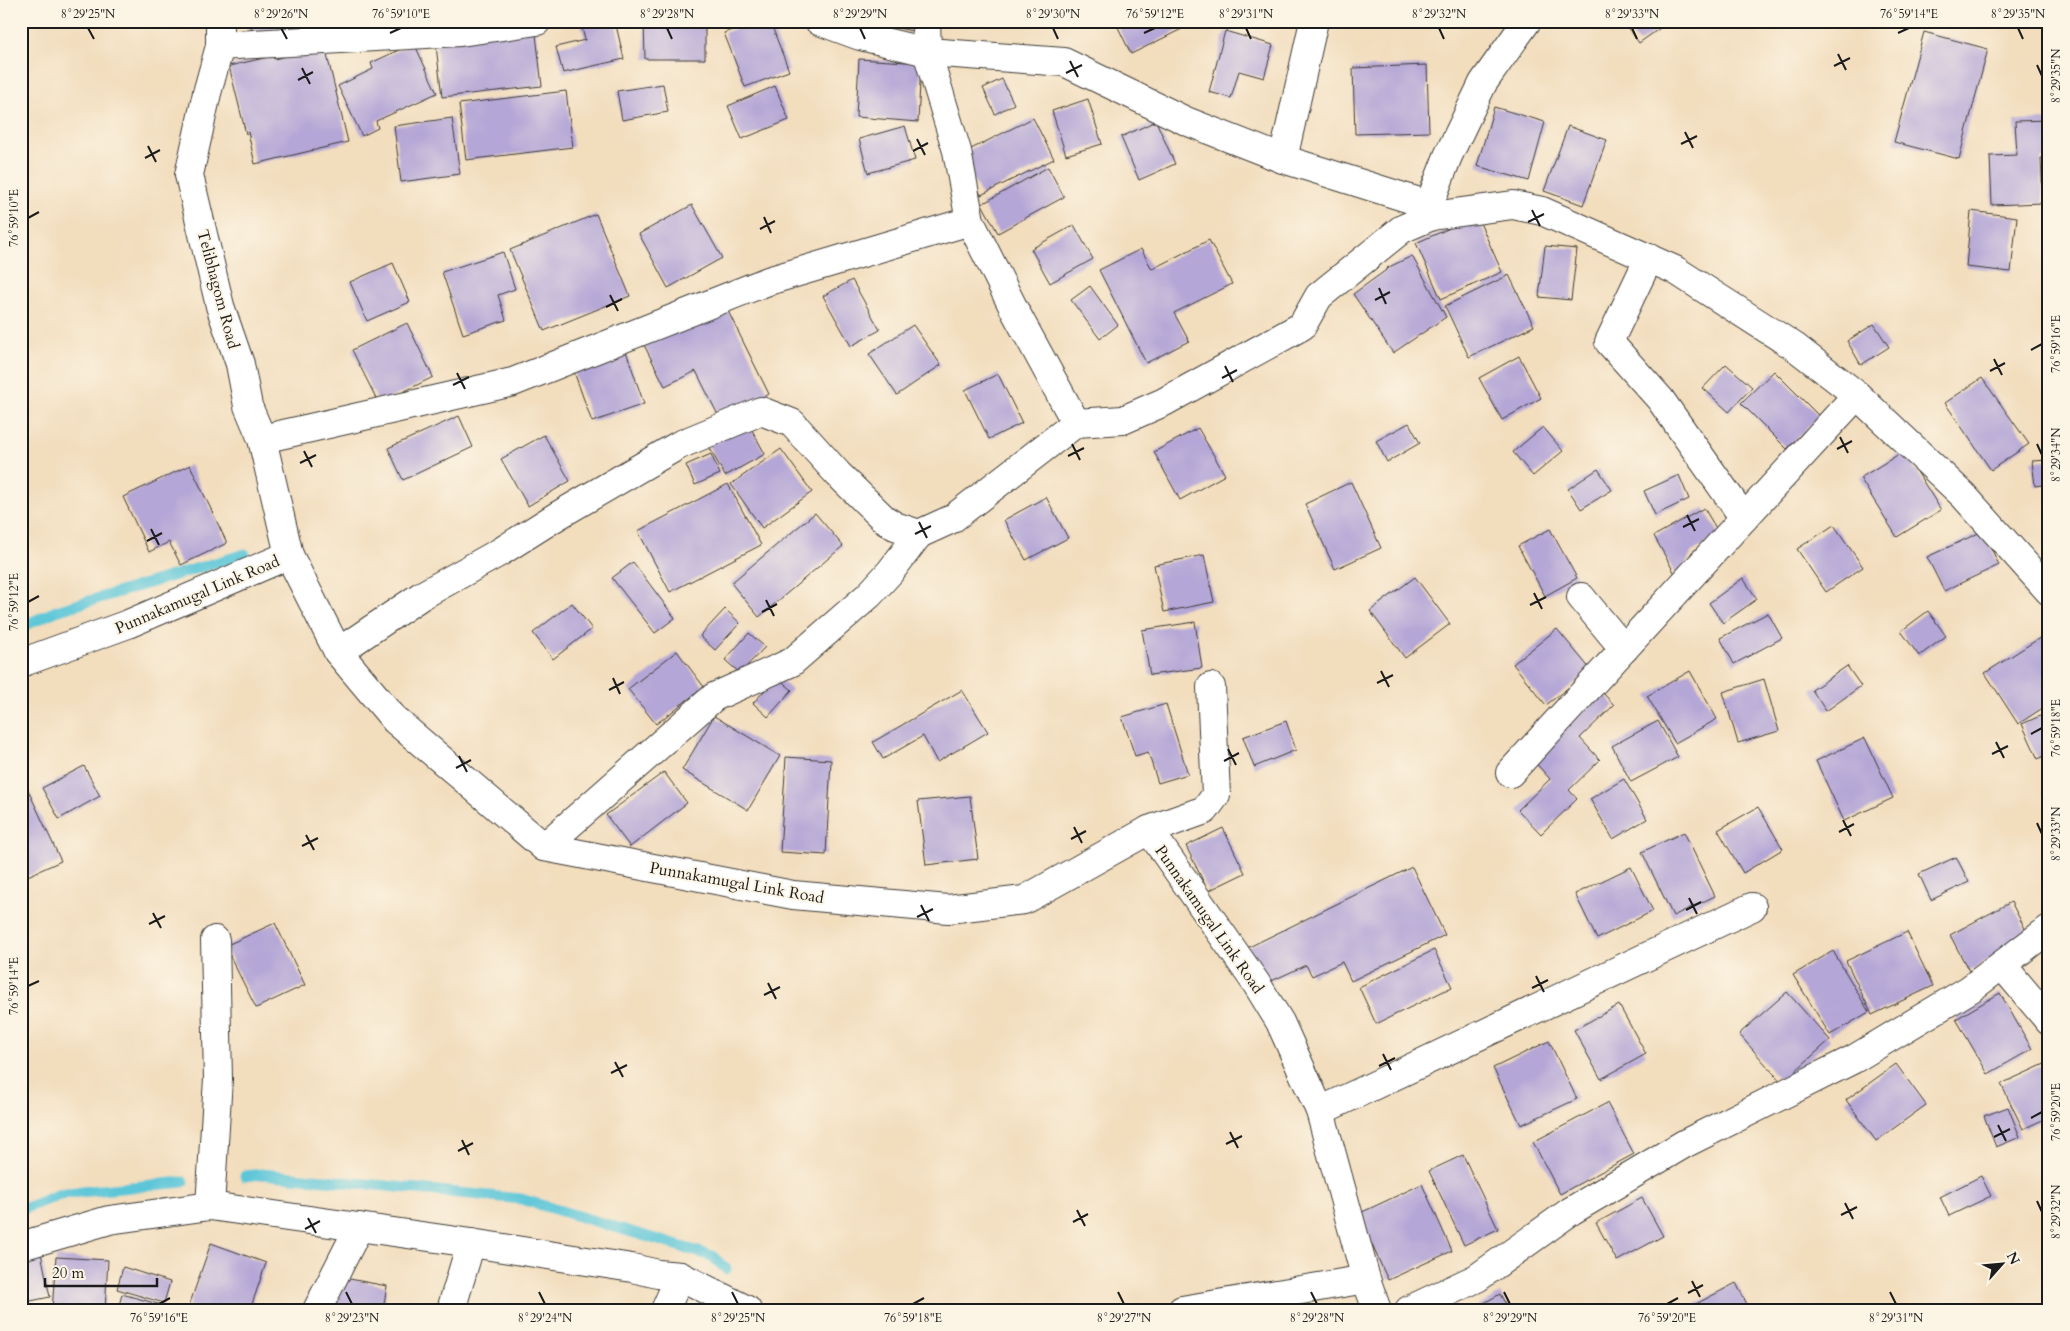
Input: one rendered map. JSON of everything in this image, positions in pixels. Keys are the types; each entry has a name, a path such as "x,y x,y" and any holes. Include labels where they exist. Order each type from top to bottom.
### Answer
{"street":[{"path":"220,34 460,32 537,21"},
{"path":"819,21 860,36 927,52 1064,62 1186,121 1283,159 1430,210 1512,205 1542,210 1675,270 1757,321 1857,395 1963,495 2049,591"},
{"path":"926,21 927,52 957,152 970,221 1016,313 1076,423"},
{"path":"1283,159 1314,21"},
{"path":"544,847 714,698 792,662 869,595 890,572 919,534 952,519 1076,423 1123,420 1164,402 1302,326 1319,296 1402,229 1430,210 1448,156 1483,83 1527,21"},
{"name":"Telibhagom Road","path":"220,34 189,175 220,306 240,364 248,406 262,439 289,555"},
{"path":"262,439 513,382 768,281 970,221"},
{"path":"1649,258 1609,342 1660,399 1744,518"},
{"path":"1510,773 1857,395"},
{"path":"338,652 422,596 500,552 557,516 679,445 761,411 792,423 838,474 884,519 894,526 919,534"},
{"name":"Punnakamugal Link Road","path":"21,663 128,624 289,555 338,652 394,720 544,847 793,895 948,909 1024,900 1149,830 1256,983 1280,1022 1320,1111 1376,1310"},
{"path":"1581,597 1624,649"},
{"path":"1149,830 1205,810 1216,795 1210,687"},
{"path":"1320,1111 1752,907"},
{"path":"1409,1310 1477,1278 1587,1201 1707,1131 1854,1059 1970,989 2049,929"},
{"path":"210,1206 218,1079 216,940"},
{"path":"2002,965 2049,1021"},
{"path":"21,1246 110,1220 210,1206 471,1243 680,1276 747,1310"},
{"path":"317,1310 359,1227"},
{"path":"451,1310 471,1243"},
{"path":"665,1310 680,1276"},
{"path":"1182,1310 1366,1279"}],"building":[{"path":"250,21 347,21 347,22 253,37"},
{"path":"594,21 615,21 624,59 563,73 556,47 585,40 581,24"},
{"path":"644,21 705,21 705,59 645,59"},
{"path":"755,21 770,21 789,71 745,87 724,33"},
{"path":"913,21 912,31 871,22"},
{"path":"1115,21 1188,21 1190,25 1131,54"},
{"path":"1624,21 1660,21 1663,26 1639,43"},
{"path":"535,26 542,86 442,97 435,37"},
{"path":"1225,31 1273,45 1264,78 1239,71 1231,98 1209,92"},
{"path":"1924,32 1988,49 1959,159 1894,142"},
{"path":"414,43 437,93 376,121 378,128 362,136 338,86 373,69 371,63"},
{"path":"325,47 348,142 255,164 229,66 273,56 274,59"},
{"path":"859,59 921,63 918,122 856,117"},
{"path":"1427,65 1429,132 1355,134 1353,68"},
{"path":"1002,79 1014,104 995,114 983,88"},
{"path":"663,84 668,112 622,120 617,91"},
{"path":"775,86 789,120 742,139 728,106"},
{"path":"566,91 573,147 466,160 459,104"},
{"path":"1088,99 1102,144 1066,155 1052,111"},
{"path":"1494,107 1545,122 1529,181 1477,166"},
{"path":"452,118 460,174 401,182 394,126"},
{"path":"1033,118 1054,159 981,195 961,154"},
{"path":"2049,120 2049,158 2041,158 2043,203 1992,205 1990,156 2017,155 2015,121"},
{"path":"1156,121 1175,164 1139,180 1121,137"},
{"path":"905,126 915,160 868,173 859,139"},
{"path":"1568,126 1607,140 1583,205 1544,191"},
{"path":"1048,167 1064,197 998,233 982,204"},
{"path":"692,205 722,258 668,288 639,234"},
{"path":"1971,211 2017,217 2011,272 1966,267"},
{"path":"596,214 630,296 544,331 510,250"},
{"path":"1477,216 1502,272 1441,299 1416,243"},
{"path":"1074,225 1093,259 1050,283 1031,249"},
{"path":"1209,240 1232,284 1174,313 1189,341 1146,363 1099,270 1141,249 1152,269"},
{"path":"1545,246 1577,249 1571,300 1539,297"},
{"path":"503,252 515,289 498,295 506,320 463,334 442,272"},
{"path":"1412,256 1446,317 1393,353 1353,294 1389,268 1387,268"},
{"path":"393,263 410,302 367,321 350,282"},
{"path":"1509,275 1534,326 1469,357 1445,306"},
{"path":"852,280 880,330 851,346 823,296"},
{"path":"1090,286 1118,325 1100,339 1071,300"},
{"path":"725,305 769,394 720,419 696,371 665,386 644,345"},
{"path":"407,323 433,377 379,404 352,350"},
{"path":"1874,324 1889,347 1861,365 1847,341"},
{"path":"913,325 941,365 897,395 869,354"},
{"path":"626,351 644,404 592,422 573,369"},
{"path":"1519,356 1541,398 1502,420 1479,378"},
{"path":"1726,364 1752,387 1729,412 1703,388"},
{"path":"1774,371 1819,416 1787,449 1741,403"},
{"path":"998,374 1022,423 989,439 965,390"},
{"path":"1982,378 2029,444 1991,470 1945,403"},
{"path":"459,416 473,447 403,480 388,448"},
{"path":"746,419 765,454 725,476 706,441"},
{"path":"1409,423 1420,443 1387,462 1376,441"},
{"path":"1543,427 1563,451 1533,476 1513,452"},
{"path":"1198,428 1225,475 1180,500 1154,452"},
{"path":"544,435 570,481 528,506 501,459"},
{"path":"781,449 812,492 762,528 731,484"},
{"path":"1904,451 1941,510 1897,537 1860,478"},
{"path":"711,454 720,474 695,485 686,465"},
{"path":"2049,460 2049,484 2035,486 2032,461"},
{"path":"190,465 227,543 181,565 169,542 149,552 123,497"},
{"path":"1598,469 1612,490 1581,509 1568,489"},
{"path":"1679,475 1689,499 1655,515 1644,491"},
{"path":"1351,482 1381,548 1335,569 1305,504"},
{"path":"728,484 761,545 670,592 638,531"},
{"path":"1046,497 1068,538 1026,560 1004,520"},
{"path":"1704,508 1720,535 1692,552 1678,579 1654,536"},
{"path":"815,513 843,546 759,617 731,583"},
{"path":"1834,525 1863,567 1826,592 1797,549"},
{"path":"1550,529 1577,578 1545,596 1518,546"},
{"path":"1983,531 1999,565 1944,591 1927,557"},
{"path":"1204,555 1214,602 1164,612 1154,565"},
{"path":"633,562 675,618 655,633 612,578"},
{"path":"1415,577 1450,624 1405,658 1370,611"},
{"path":"1743,578 1757,599 1723,623 1709,603"},
{"path":"572,603 592,629 553,659 533,633"},
{"path":"725,609 740,623 715,650 700,636"},
{"path":"1928,611 1946,636 1919,656 1901,631"},
{"path":"1768,613 1782,638 1734,664 1720,638"},
{"path":"1195,622 1202,668 1150,675 1142,630"},
{"path":"1557,629 1591,670 1546,705 1513,664"},
{"path":"2049,632 2049,704 2018,724 1985,673"},
{"path":"749,633 765,647 740,673 725,660"},
{"path":"677,651 704,687 656,724 628,689"},
{"path":"1847,666 1861,686 1826,711 1812,690"},
{"path":"1690,671 1717,719 1675,743 1647,696"},
{"path":"777,677 792,690 768,717 753,703"},
{"path":"1764,679 1779,731 1738,743 1723,692"},
{"path":"962,690 988,732 937,762 923,736 883,759 873,742"},
{"path":"1603,693 1614,705 1580,738 1600,760 1569,790 1577,799 1541,834 1518,810 1550,779 1533,760"},
{"path":"1166,704 1188,774 1158,783 1148,752 1135,756 1122,717"},
{"path":"2049,712 2049,754 2038,759 2022,724"},
{"path":"714,716 780,756 748,810 682,770"},
{"path":"1286,721 1296,750 1254,767 1243,737"},
{"path":"1658,721 1678,757 1631,782 1612,746"},
{"path":"1865,738 1893,798 1844,821 1816,761"},
{"path":"786,757 831,760 826,855 780,852"},
{"path":"84,766 100,796 59,819 42,788"},
{"path":"664,772 687,803 630,847 606,815"},
{"path":"21,775 61,861 21,879"},
{"path":"1624,779 1647,819 1613,839 1590,799"},
{"path":"2049,788 2049,804 2042,793"},
{"path":"970,796 978,859 926,865 918,801"},
{"path":"1758,807 1783,849 1743,873 1718,830"},
{"path":"1223,828 1245,873 1208,891 1186,846"},
{"path":"1684,832 1715,896 1673,916 1642,852"},
{"path":"1956,857 1969,882 1931,900 1919,874"},
{"path":"1412,867 1445,935 1351,981 1342,962 1312,976 1306,965 1265,984 1247,948"},
{"path":"1631,867 1653,911 1597,939 1575,894"},
{"path":"2011,902 2030,938 1969,971 1950,935"},
{"path":"275,923 305,985 256,1008 225,946"},
{"path":"1907,932 1933,986 1872,1015 1846,961"},
{"path":"1434,950 1452,987 1376,1024 1359,987"},
{"path":"1833,951 1869,1012 1830,1035 1793,975"},
{"path":"1787,992 1830,1040 1782,1083 1739,1034"},
{"path":"2000,993 2032,1049 1988,1074 1956,1019"},
{"path":"1619,1005 1646,1054 1601,1079 1574,1030"},
{"path":"1549,1041 1577,1099 1521,1125 1493,1068"},
{"path":"2049,1062 2049,1117 2023,1129 2001,1084"},
{"path":"1896,1064 1926,1105 1876,1141 1846,1100"},
{"path":"1607,1103 1634,1154 1560,1194 1533,1142"},
{"path":"2008,1107 2020,1137 1996,1147 1984,1116"},
{"path":"1463,1155 1498,1229 1464,1245 1429,1171"},
{"path":"1981,1176 1991,1196 1949,1216 1940,1197"},
{"path":"1422,1184 1452,1251 1388,1280 1358,1214"},
{"path":"1642,1198 1663,1236 1617,1261 1596,1223"},
{"path":"211,1243 266,1263 250,1310 200,1310 189,1306"},
{"path":"40,1248 50,1297 21,1303 21,1254"},
{"path":"56,1257 108,1260 105,1310 52,1310"},
{"path":"123,1267 170,1282 164,1303 117,1289"},
{"path":"339,1277 387,1286 383,1310 333,1310"},
{"path":"1736,1283 1750,1310 1699,1310 1696,1304"},
{"path":"122,1294 165,1306 164,1310 118,1310"},
{"path":"1500,1294 1509,1310 1472,1310"}],"waterway":[{"path":"21,627 56,611 245,554"},
{"path":"245,1176 262,1174 521,1199 712,1256 726,1269"},
{"path":"21,1210 60,1194 183,1182"}]}
